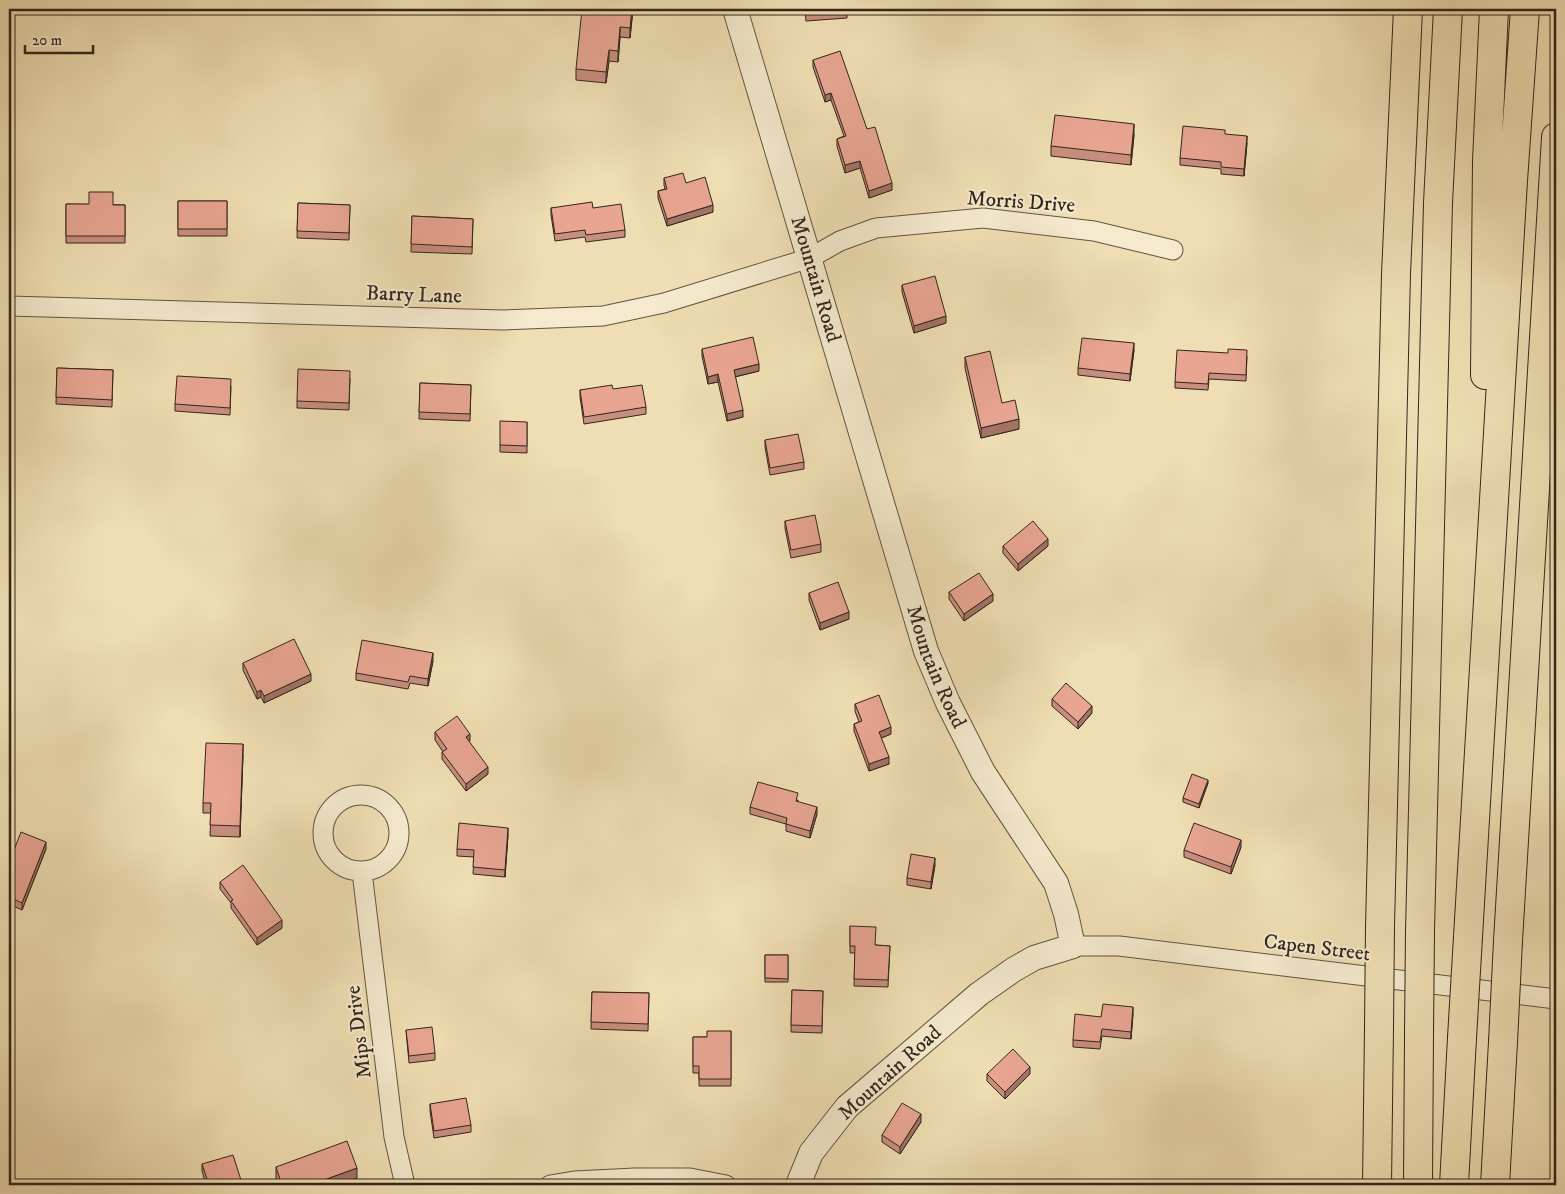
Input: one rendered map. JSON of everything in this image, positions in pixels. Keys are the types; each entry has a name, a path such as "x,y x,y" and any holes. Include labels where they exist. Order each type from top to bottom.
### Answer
{"highway":[{"path":"1377,1185 1380,927 1397,264 1408,9"},
{"path":"1418,1185 1420,931 1438,203 1448,9"},
{"path":"1430,520 1442,404 1454,160 1465,9"},
{"path":"1489,591 1486,523 1485,273 1487,161 1494,9"},
{"path":"1454,1185 1512,190 1525,9"},
{"path":"1495,1185 1556,137"}],"street":[{"name":"Mountain Road","path":"735,9 926,651 948,703 983,772 1056,883 1066,914 1073,946 1034,958 979,994 847,1107 811,1153 798,1185"},
{"name":"Morris Drive","path":"810,258 840,241 876,228 983,218 1094,231 1173,250"},
{"name":"Barry Lane","path":"9,306 503,320 603,316 664,303 810,258"},
{"path":"353,795 366,795 378,798 396,816 399,828 399,841 394,853 386,863 375,869 362,872 338,865 329,856 322,832 325,819 331,808 341,800 353,795"},
{"name":"Mips Drive","path":"362,872 394,1137 405,1185"},
{"name":"Capen Street","path":"1073,946 1119,946 1556,999"},
{"path":"550,1185 574,1181 690,1178 726,1185"}],"building":[{"path":"582,9 632,9 630,28 620,27 618,51 609,50 606,72 576,69"},
{"path":"806,9 847,9 847,11 806,14"},
{"path":"840,51 867,129 875,127 892,183 869,191 860,161 845,165 837,139 846,136 831,93 825,95 813,60"},
{"path":"1055,115 1134,124 1131,155 1051,146"},
{"path":"1183,126 1225,130 1225,134 1247,136 1244,169 1221,167 1221,162 1180,158"},
{"path":"683,173 686,183 705,177 713,205 667,219 658,191 667,189 664,178"},
{"path":"89,192 113,192 113,205 125,205 125,236 66,236 66,204 89,204"},
{"path":"178,201 227,201 227,229 178,229"},
{"path":"592,202 593,208 621,204 625,230 586,235 585,230 555,234 551,208"},
{"path":"298,203 350,205 349,233 297,231"},
{"path":"412,216 473,219 472,247 411,244"},
{"path":"935,276 946,316 914,326 902,285"},
{"path":"753,337 759,364 734,370 743,410 727,414 718,374 708,377 702,349"},
{"path":"1082,338 1134,343 1130,374 1078,368"},
{"path":"1228,349 1247,350 1246,375 1209,373 1208,384 1175,382 1177,350 1228,353"},
{"path":"990,351 1002,403 1015,400 1019,419 981,428 965,357"},
{"path":"57,368 113,370 112,400 56,397"},
{"path":"298,369 350,371 349,403 297,401"},
{"path":"177,376 231,379 230,408 175,404"},
{"path":"420,383 471,385 470,414 419,412"},
{"path":"612,385 613,389 642,385 646,407 584,417 580,390"},
{"path":"500,421 527,422 527,446 500,445"},
{"path":"798,434 804,462 770,468 765,440"},
{"path":"815,515 821,544 791,550 785,521"},
{"path":"1033,521 1048,539 1018,564 1003,546"},
{"path":"979,573 993,594 964,614 949,592"},
{"path":"838,582 849,612 820,623 809,593"},
{"path":"294,639 311,674 264,696 261,690 257,692 243,663"},
{"path":"362,640 433,653 428,679 410,676 408,682 356,673"},
{"path":"1066,683 1092,706 1078,722 1052,699"},
{"path":"879,695 891,727 879,732 889,757 869,764 854,724 862,721 855,704"},
{"path":"457,716 470,734 466,737 488,767 466,784 442,752 447,749 435,732"},
{"path":"206,743 243,744 240,826 210,825 211,803 203,803"},
{"path":"1192,774 1208,780 1199,804 1183,798"},
{"path":"758,782 798,793 796,801 817,807 810,831 786,824 787,818 750,807"},
{"path":"459,823 508,828 505,870 473,867 474,850 457,849"},
{"path":"1194,823 1241,840 1231,867 1184,850"},
{"path":"21,832 46,842 22,903 9,897 9,863"},
{"path":"911,854 935,858 931,882 907,878"},
{"path":"243,865 282,920 257,938 220,882"},
{"path":"850,926 876,927 875,945 890,946 888,980 854,979 855,946 850,946"},
{"path":"765,955 788,955 788,979 765,978"},
{"path":"792,990 823,991 822,1026 791,1025"},
{"path":"592,992 649,993 648,1024 591,1022"},
{"path":"1103,1004 1133,1007 1131,1032 1102,1029 1100,1042 1073,1040 1075,1014 1101,1017"},
{"path":"432,1027 435,1053 409,1056 406,1030"},
{"path":"707,1031 731,1031 731,1079 699,1079 699,1066 693,1066 693,1037 707,1037"},
{"path":"1013,1049 1030,1067 1005,1092 987,1074"},
{"path":"466,1098 471,1125 434,1131 430,1104"},
{"path":"902,1103 921,1114 900,1147 882,1135"},
{"path":"347,1141 357,1168 310,1185 282,1185 276,1167"},
{"path":"233,1155 241,1180 224,1185 209,1185 202,1164"}]}
